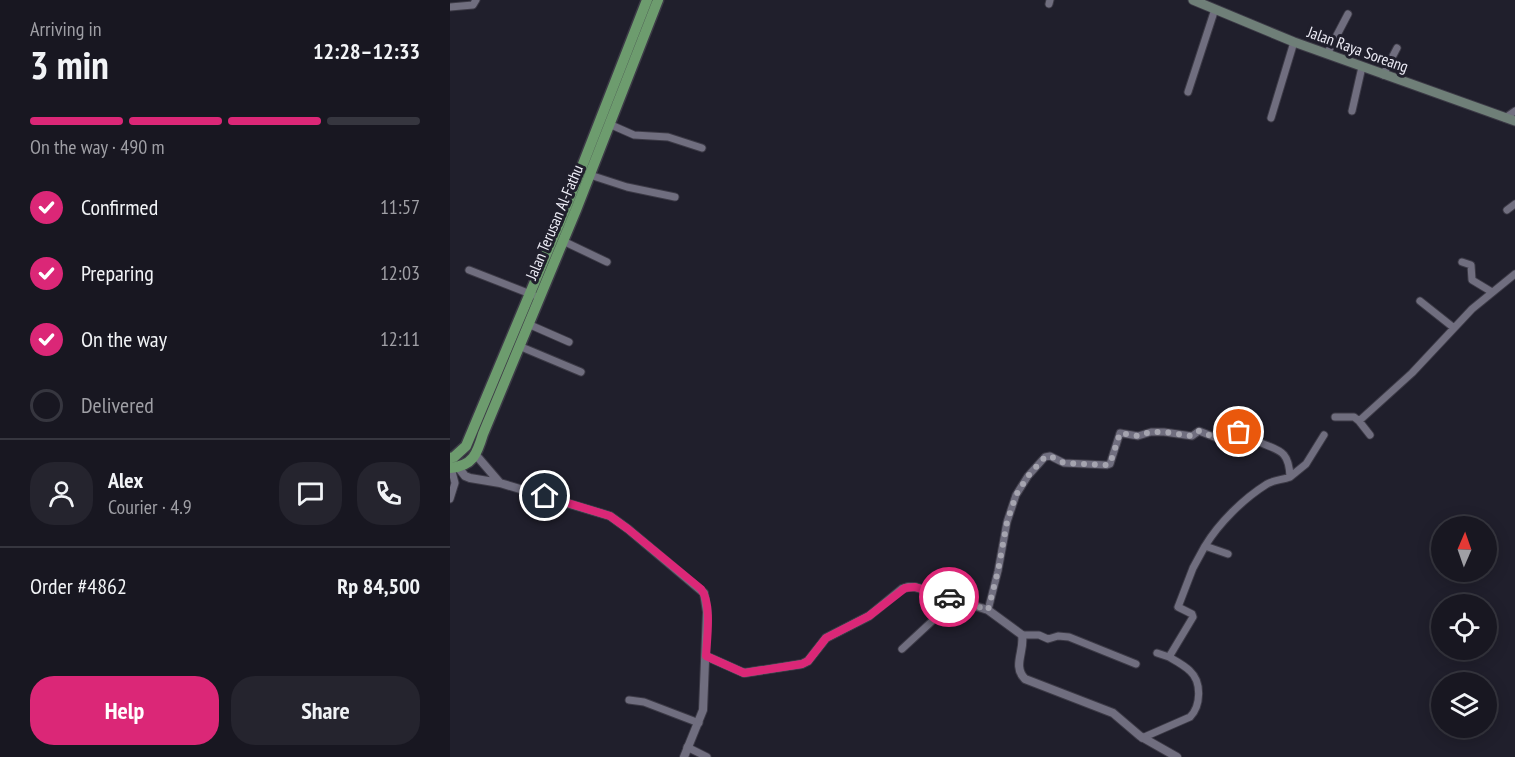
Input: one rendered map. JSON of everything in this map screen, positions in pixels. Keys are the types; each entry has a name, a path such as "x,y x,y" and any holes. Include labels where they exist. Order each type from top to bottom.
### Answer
{"highway":[{"name":"Jalan Terusan Al-Fathu","path":"452,465 454,457 466,446 534,295 590,162 647,0"},
{"name":"Jalan Terusan Al-Fathu","path":"476,455 528,324 534,295 563,241 590,175 590,162 609,124 658,0"},
{"path":"452,465 465,465 476,455"}],"main road":[{"name":"Jalan Raya Soreang","path":"1193,0 1294,42 1510,119"}],"street":[{"path":"450,7 470,6 476,0"},
{"path":"1188,92 1215,9"},
{"path":"1327,54 1348,14"},
{"path":"1271,118 1294,42"},
{"path":"1383,75 1397,48"},
{"path":"1352,111 1362,67"},
{"path":"1510,119 1515,111"},
{"path":"609,124 634,135 668,137 702,148"},
{"path":"590,175 627,187 675,196"},
{"path":"1507,210 1515,204"},
{"path":"563,241 607,262"},
{"path":"1462,262 1471,265 1471,278 1474,282 1492,292"},
{"path":"469,270 534,295"},
{"path":"1359,421 1390,394 1492,292 1515,274"},
{"path":"1420,301 1454,328"},
{"path":"528,324 569,342"},
{"path":"519,346 581,372"},
{"path":"1335,417 1354,417 1370,435"},
{"path":"988,610 1007,522 1016,495 1028,476 1045,457 1050,456 1064,463 1107,465 1110,464 1114,455 1120,433 1138,436 1150,432 1164,432 1192,436 1199,431 1227,442 1239,432"},
{"path":"1255,433 1253,436 1255,440 1277,448 1284,455 1290,477"},
{"path":"1168,657 1193,617 1192,614 1178,607 1193,568 1218,527 1269,482 1290,477 1306,464 1324,435"},
{"path":"476,455 500,483"},
{"path":"452,465 466,476 500,483 610,516 705,594 707,604 706,656 702,716 684,757"},
{"path":"450,499 455,483 452,465"},
{"path":"1205,546 1228,554"},
{"path":"706,656 744,673 795,666 808,661 826,638 869,616 905,588 915,587 988,610 1022,635 1039,635 1048,639 1066,637 1136,664"},
{"path":"903,649 956,599"},
{"path":"1022,635 1023,643 1018,666 1025,679 1113,712 1142,738 1177,757"},
{"path":"1142,738 1190,717 1197,707 1199,690 1191,672 1168,657 1157,653"},
{"path":"629,700 644,702 699,723"},
{"path":"687,747 707,757"}],"way so far":[{"path":"949,597 988,610 1007,522 1016,495 1028,476 1045,457 1050,456 1064,463 1107,465 1110,464 1114,455 1120,433 1142,436 1150,432 1164,432 1192,436 1199,431 1227,442 1239,432"}],"route":[{"path":"545,496 610,516 701,589 705,594 707,604 706,656 744,673 783,669 805,663 826,638 869,616 905,588 915,587 949,597"}]}
